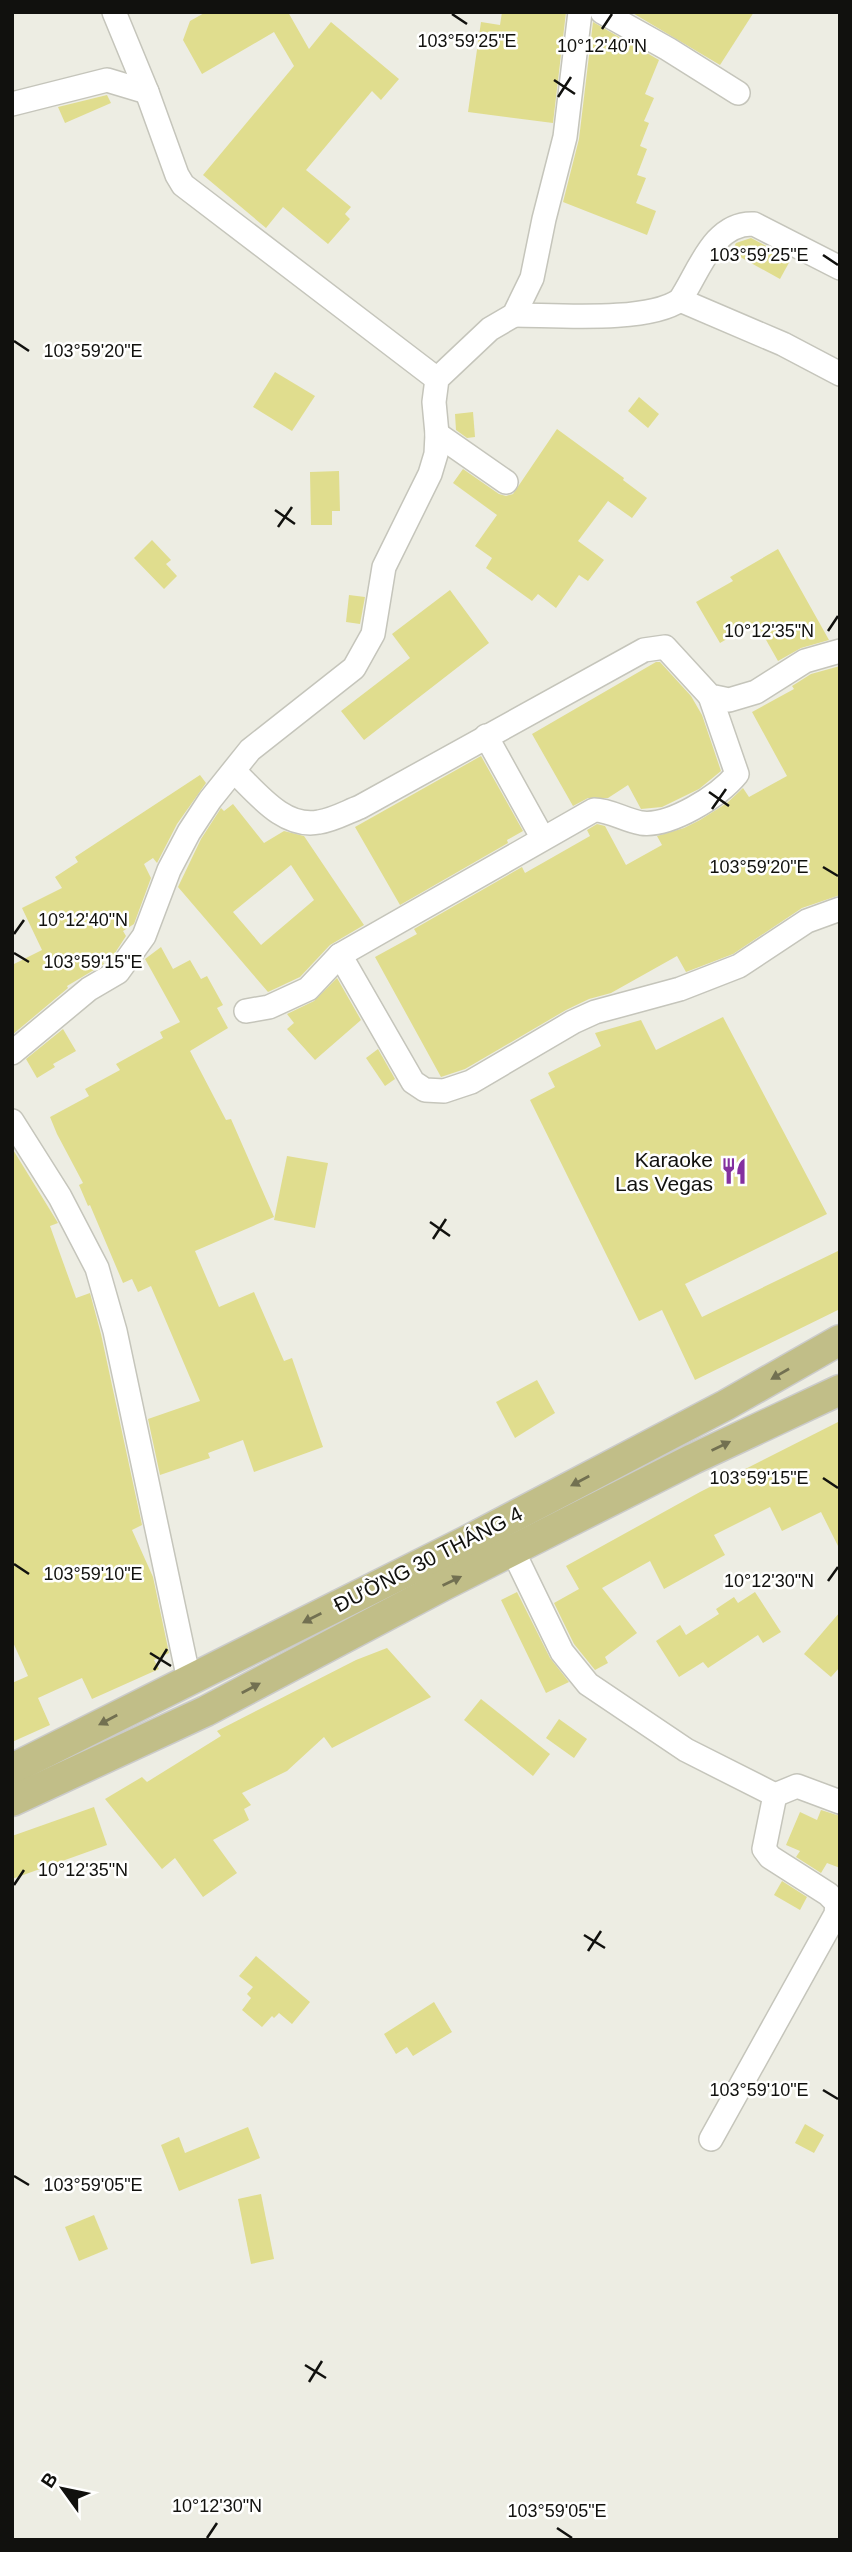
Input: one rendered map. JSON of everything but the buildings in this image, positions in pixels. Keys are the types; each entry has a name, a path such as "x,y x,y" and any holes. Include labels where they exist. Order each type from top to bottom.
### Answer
{"main road":[{"name":"ĐƯỜNG 30 THÁNG 4","path":"12,1769 465,1542 726,1405 840,1340"},
{"name":"ĐƯỜNG 30 THÁNG 4","path":"12,1801 206,1711 693,1459 840,1390"},
{"path":"189,1680 206,1711"}],"street":[{"path":"114,12 183,185 437,379"},
{"path":"514,315 532,278 565,137 580,12"},
{"path":"602,12 738,93"},
{"path":"12,104 107,80 147,92"},
{"path":"12,1054 89,989 118,972 144,936 169,870 210,800 250,750 354,668 365,652 373,634 384,567 430,474 436,454 434,402 437,379 482,335 514,315 625,314 663,308 680,300 709,249 718,238 740,223 754,224 840,268"},
{"path":"680,300 783,344 840,374"},
{"path":"437,434 506,482"},
{"path":"234,771 274,810 299,822 319,822 360,807 644,650 665,647 710,696 737,775 724,789 670,820 645,823 624,819 604,810 594,810 542,837 340,955 308,989 269,1007 246,1011"},
{"path":"710,696 729,700 756,692 805,661 840,652"},
{"path":"486,736 542,837"},
{"path":"340,955 413,1082 425,1090 444,1091 471,1082 573,1022 595,1012 680,989 739,966 807,921 840,909"},
{"path":"12,1121 60,1197 97,1268 115,1331 189,1680"},
{"path":"513,1551 562,1651 588,1684 686,1750 775,1795 797,1786 840,1802"},
{"path":"711,2139 836,1914 837,1903 828,1894 770,1857 764,1849 775,1795"}],"place":[{"name":"Karaoke Las Vegas","path":"734,1171"}]}
